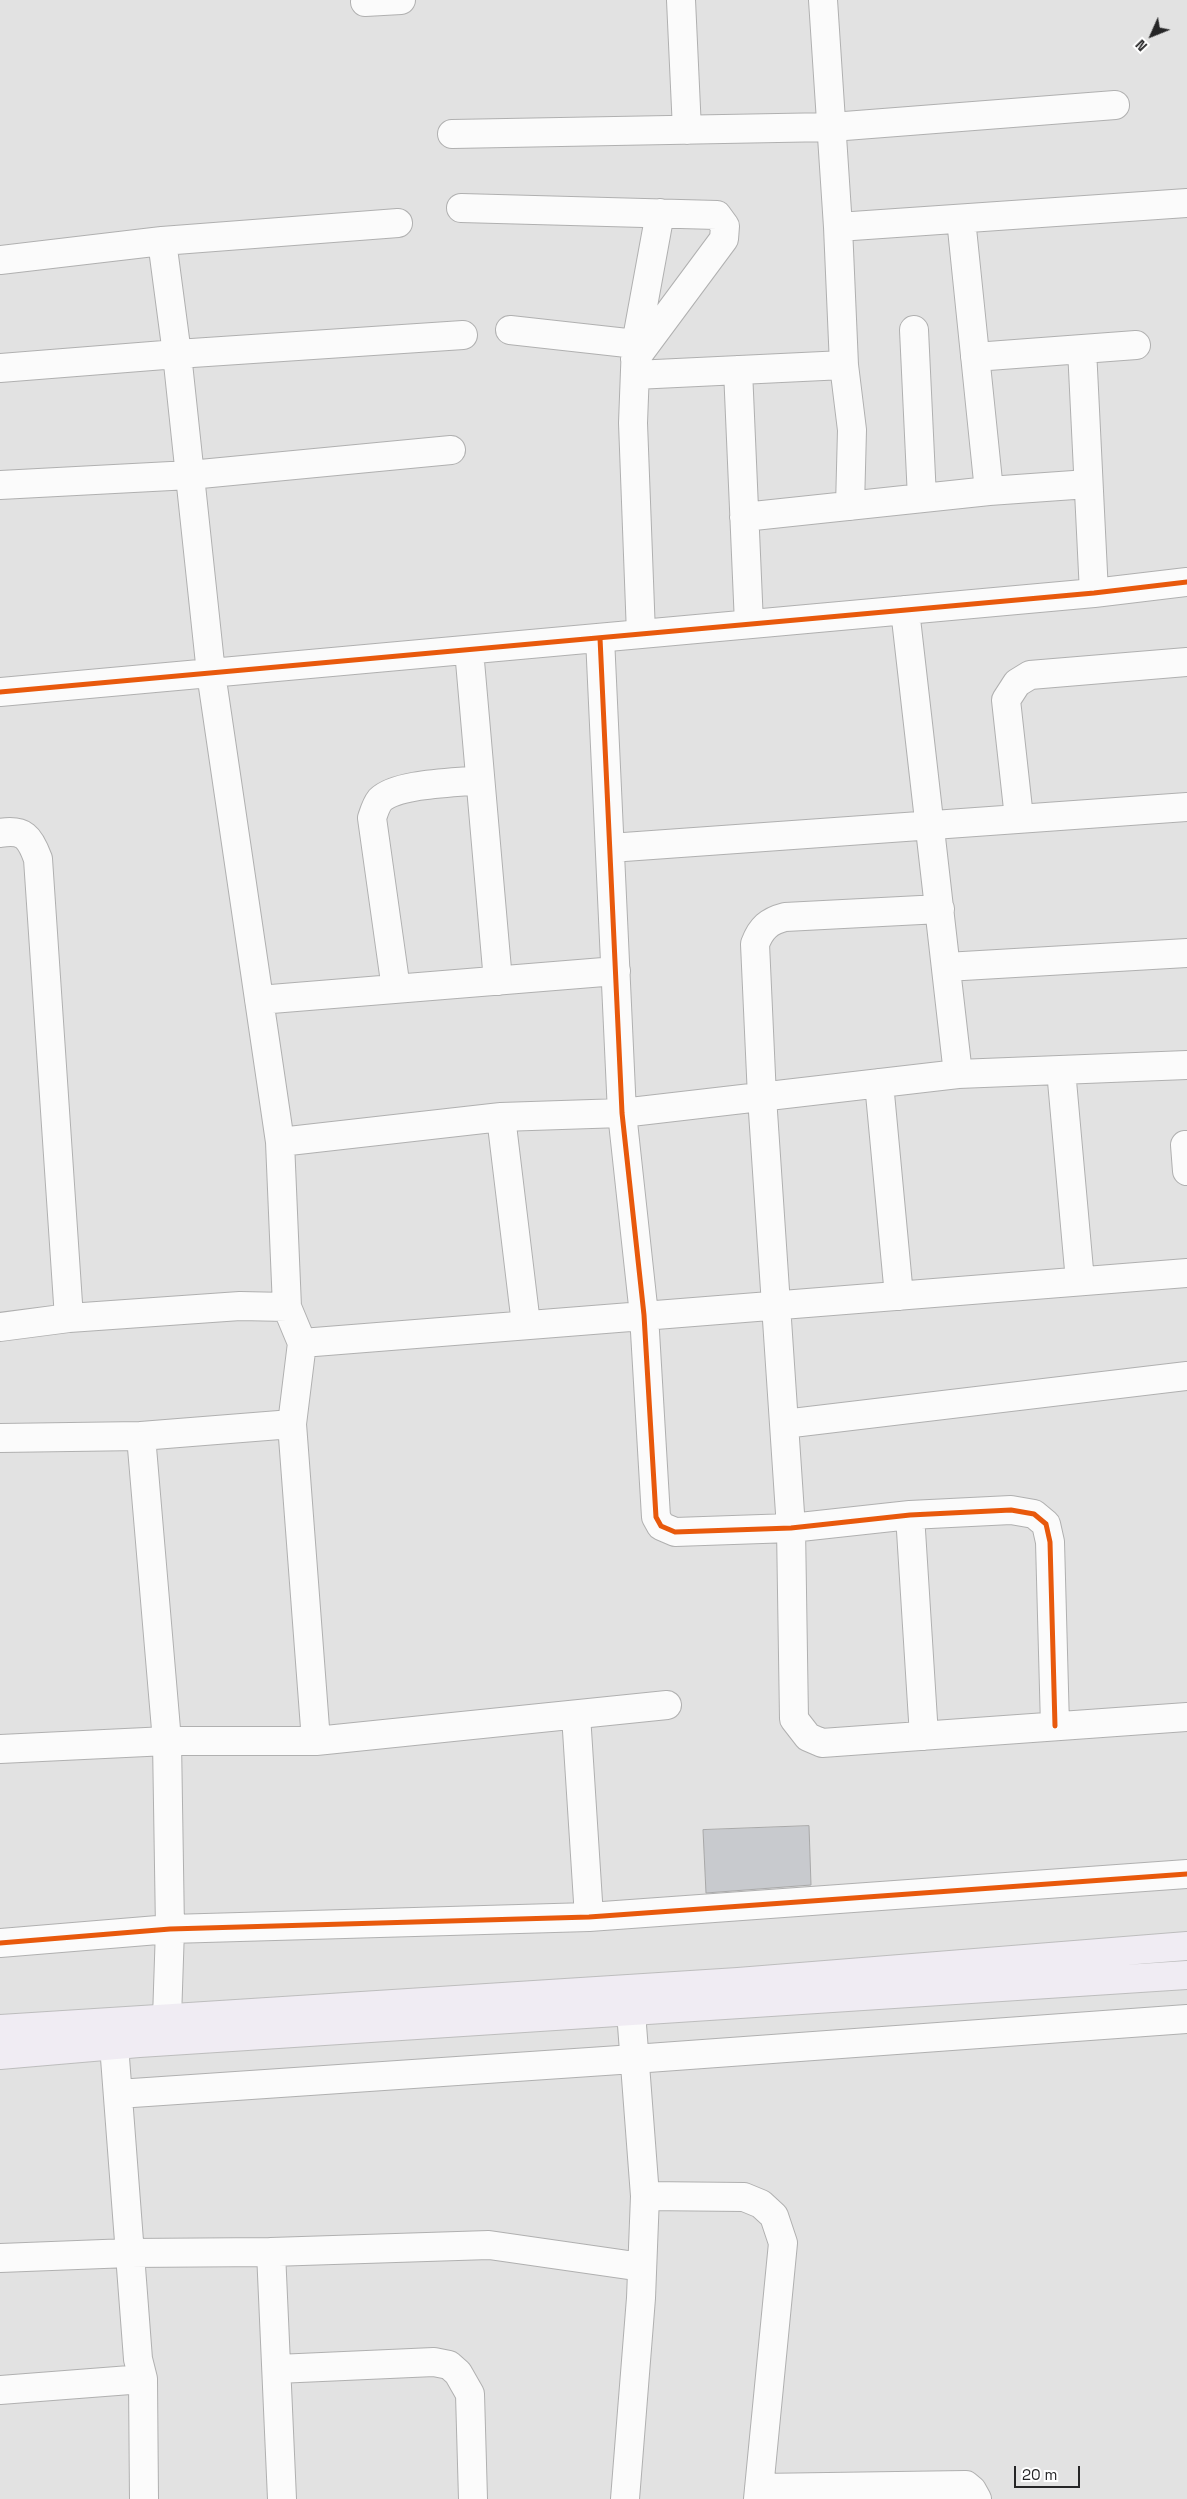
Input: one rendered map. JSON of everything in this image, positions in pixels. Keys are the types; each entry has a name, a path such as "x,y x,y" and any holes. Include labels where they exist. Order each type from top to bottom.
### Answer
{"main road":[{"path":"0,2029 738,1982 1187,1946"},
{"path":"0,2055 114,2045 1187,1975"}],"street":[{"path":"365,2 401,0"},
{"path":"681,0 687,130"},
{"path":"823,0 838,227 844,365 852,430 850,506"},
{"path":"452,134 832,127 1115,106"},
{"path":"838,227 1187,203"},
{"path":"461,208 717,215 725,226 724,239 635,359"},
{"path":"641,634 633,423 635,359 660,213"},
{"path":"961,219 989,491"},
{"path":"0,260 162,241 398,223"},
{"path":"162,241 177,354 211,673 280,1142 287,1307 302,1343 292,1424 316,1742"},
{"path":"510,330 635,359 738,370 844,365"},
{"path":"914,330 922,498"},
{"path":"0,368 464,335"},
{"path":"975,357 1136,345"},
{"path":"1082,349 1094,592"},
{"path":"738,370 749,624"},
{"path":"0,485 190,475 451,450"},
{"path":"744,517 989,491 1088,484"},
{"path":"0,692 905,610 1187,582"},
{"path":"905,610 958,1074"},
{"path":"600,638 622,1113 644,1316 656,1517 661,1526 675,1532 791,1528 910,1515 1010,1510 1034,1514 1046,1524 1050,1542 1055,1726"},
{"path":"469,650 498,981"},
{"path":"1019,818 1006,700 1017,683 1030,675 1187,662"},
{"path":"396,989 372,818 375,808 381,799 397,790 480,780"},
{"path":"610,848 930,823 1187,807"},
{"path":"0,833 14,830 26,836 32,843 38,858 70,1318"},
{"path":"940,909 785,917 772,920 760,932 755,944 762,1097 791,1528 794,1720 808,1737 822,1743 1187,1717 1187,1724"},
{"path":"946,967 1187,954"},
{"path":"259,1000 616,971"},
{"path":"280,1142 501,1116 622,1113 958,1074 1187,1066"},
{"path":"1061,1070 1080,1281"},
{"path":"879,1083 899,1296"},
{"path":"501,1116 526,1324"},
{"path":"302,1343 1187,1273"},
{"path":"0,1327 70,1318 240,1306 287,1307"},
{"path":"784,1424 1187,1376"},
{"path":"0,1438 141,1436 292,1424"},
{"path":"141,1436 168,1741 170,1929 167,2018"},
{"path":"910,1515 924,1736"},
{"path":"0,1741 0,1749 168,1741 316,1742 667,1705"},
{"path":"576,1715 589,1917"},
{"path":"0,1943 170,1929 589,1917 1187,1874"},
{"path":"624,2499 642,2267 645,2196 631,2012"},
{"path":"118,2094 634,2060 1187,2019"},
{"path":"114,2045 138,2359 143,2379 144,2499"},
{"path":"645,2196 744,2197 761,2204 774,2216 783,2243 759,2494 966,2485 977,2499"},
{"path":"0,2258 129,2253 271,2252 489,2245 642,2267"},
{"path":"271,2252 282,2499"},
{"path":"276,2369 434,2362 449,2365 458,2373 470,2394 473,2499"},
{"path":"0,2390 143,2379"}],"building":[{"path":"809,1826 811,1885 706,1893 703,1830"}],"cycle path":[{"path":"0,692 1094,593 1187,582"},
{"path":"600,638 622,1113 644,1315 656,1517 661,1526 675,1532 791,1528 910,1515 1011,1510 1034,1514 1046,1524 1050,1542 1055,1726"},
{"path":"0,1943 170,1929 589,1917 1187,1874"}]}
